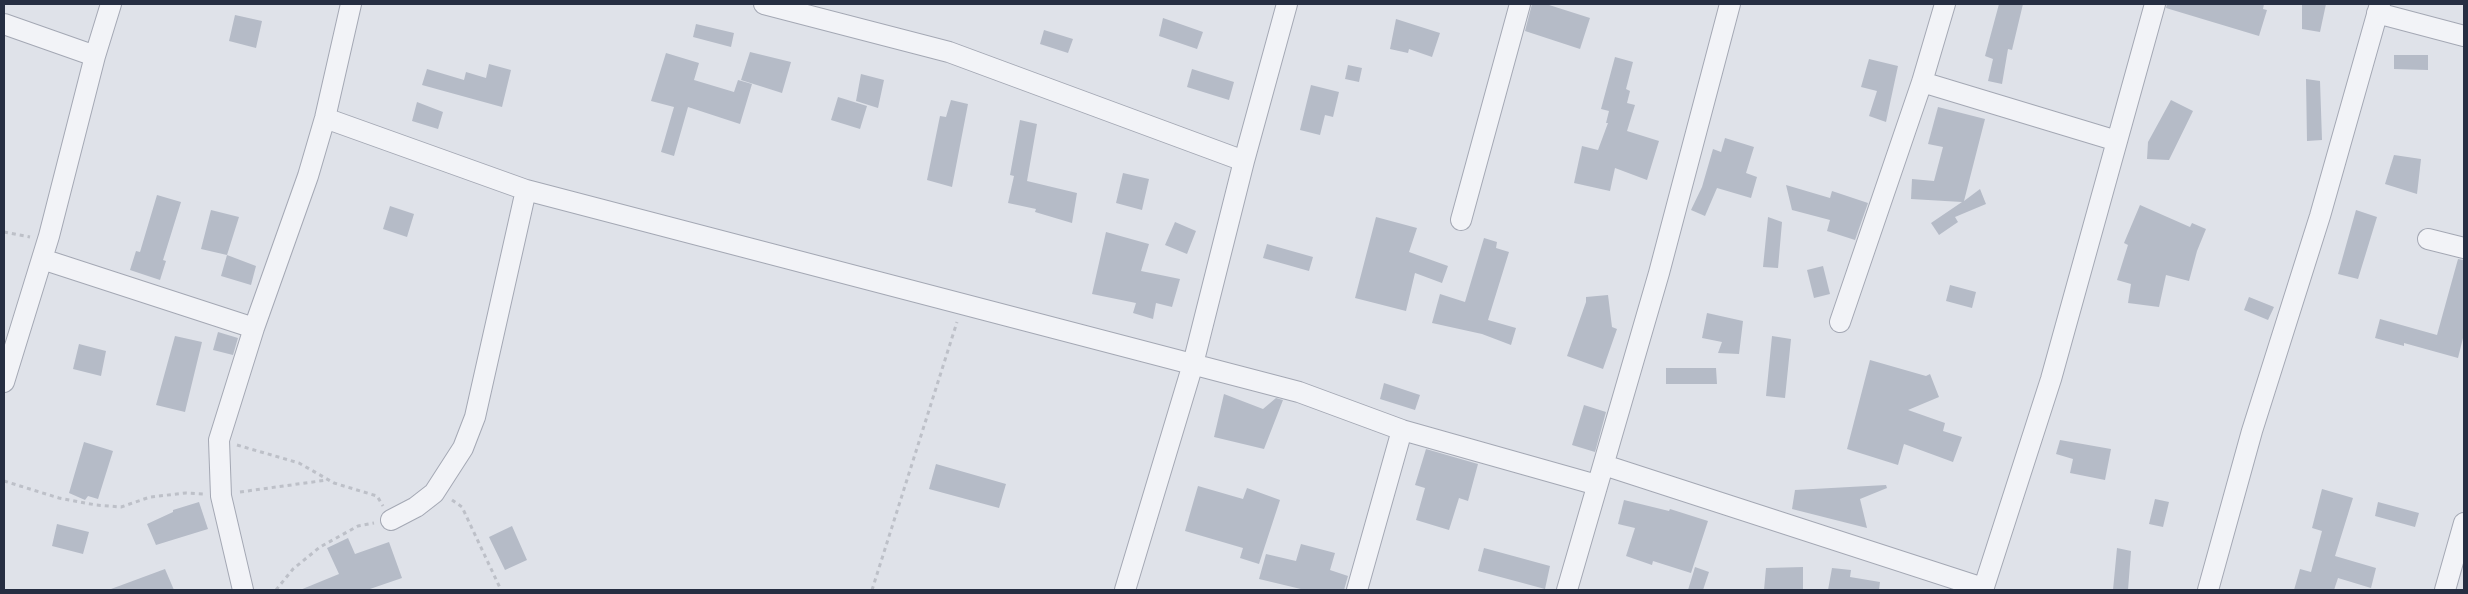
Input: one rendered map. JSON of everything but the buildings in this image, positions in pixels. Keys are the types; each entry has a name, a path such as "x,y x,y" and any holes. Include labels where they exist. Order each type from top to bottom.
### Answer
{"street":[{"path":"4,382 49,236 94,56 111,4"},
{"path":"243,590 221,496 219,440 254,328 308,176 325,118 351,4"},
{"path":"764,4 949,52 1244,161"},
{"path":"1125,590 1193,364 1244,161 1287,4"},
{"path":"1461,220 1520,4"},
{"path":"1567,590 1660,273 1730,4"},
{"path":"1840,322 1922,82 1944,4"},
{"path":"1604,466 1983,589 2051,378 2155,4"},
{"path":"2208,590 2252,431 2320,216 2378,9 2464,36"},
{"path":"4,24 94,56"},
{"path":"1922,82 2117,142"},
{"path":"325,118 526,190 1299,392 1402,430 1597,485"},
{"path":"391,520 416,507 434,493 464,448 475,417 526,190"},
{"path":"2428,239 2464,248"},
{"path":"42,259 254,328"},
{"path":"1357,590 1402,430"},
{"path":"2445,590 2464,523"}],"path":[{"path":"4,232 28,237 49,236"},
{"path":"872,590 963,303"},
{"path":"219,440 299,463 328,480 377,496 391,520 358,526 320,547 292,569 276,590"},
{"path":"4,481 59,498 96,505 121,507 150,496 186,493 221,496 328,480"},
{"path":"434,493 440,493 462,507 501,590"}]}
